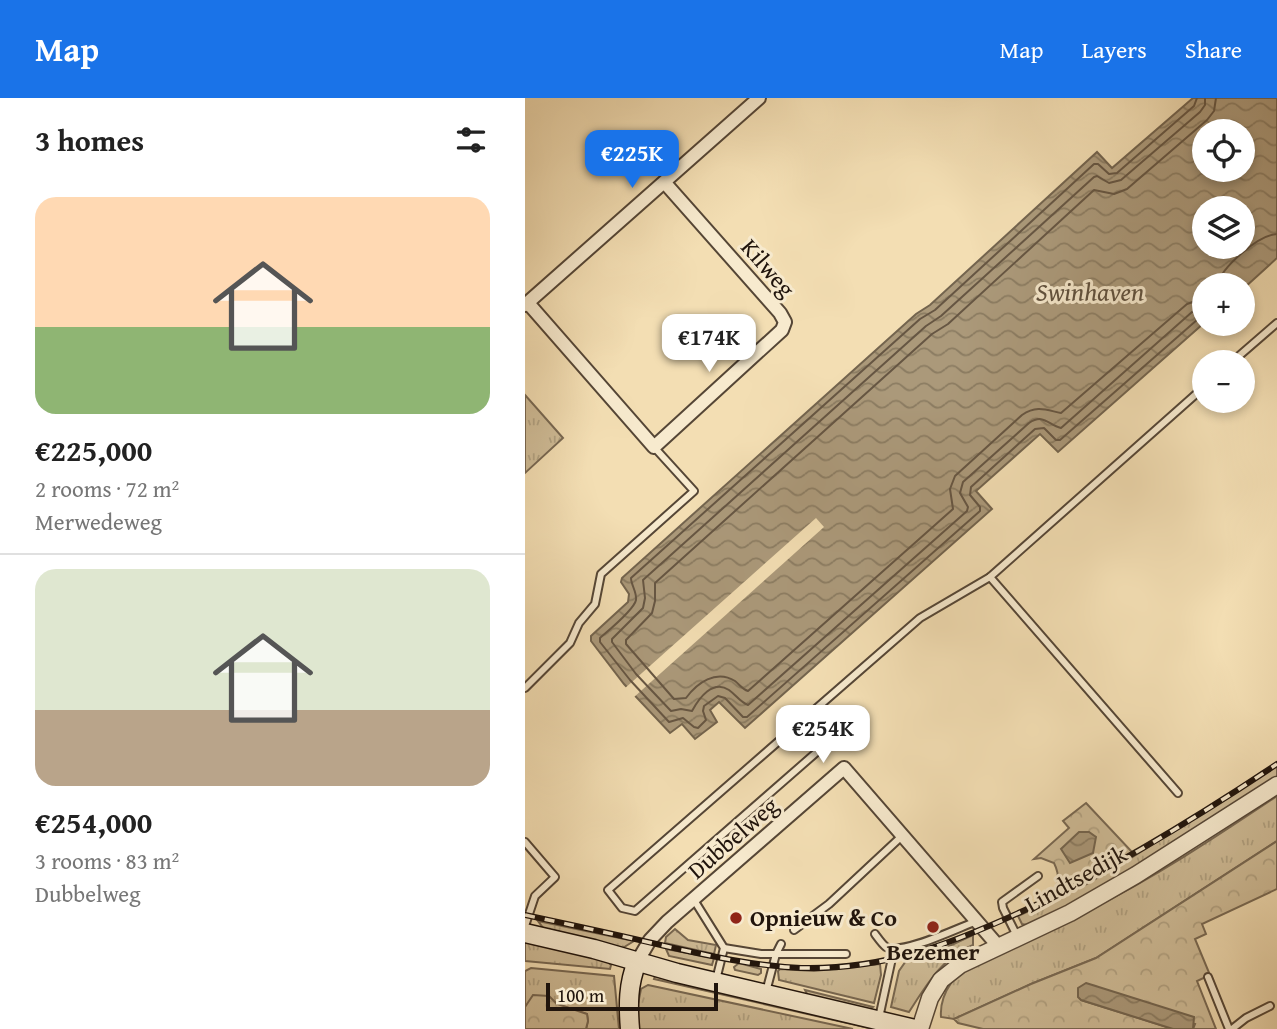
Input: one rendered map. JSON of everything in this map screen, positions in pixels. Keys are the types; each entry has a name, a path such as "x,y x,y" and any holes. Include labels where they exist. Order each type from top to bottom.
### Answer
{"main road":[{"name":"Lindtsedijk","path":"525,933 716,982 918,1029"},
{"path":"630,1029 629,991 631,976 638,962"}],"street":[{"path":"654,447 526,304 759,98"},
{"name":"Kilweg","path":"654,447 782,330 785,322 781,313 665,183"},
{"name":"Dubbelweg","path":"638,962 657,932 844,768 999,947"},
{"name":"Lindtsedijk","path":"918,1029 930,998 941,981 975,956 1070,913 1136,875 1277,785"}],"lane":[{"path":"1246,350 1277,323"},
{"path":"820,706 842,730 635,911 622,908 608,890 920,618 990,577 1192,398"},
{"path":"525,688 571,643 579,623 595,604 601,574 694,491 654,447"},
{"path":"990,577 1178,793"},
{"path":"795,930 829,904 902,835"},
{"path":"525,842 555,877 535,896 525,926"},
{"path":"1019,938 1002,902 1038,876"},
{"path":"694,900 724,948 716,982"},
{"path":"875,934 886,947 894,949 919,943 977,921"},
{"path":"765,993 781,944"},
{"path":"724,948 776,954 846,954"},
{"path":"879,1020 894,949"},
{"path":"1207,977 1230,1029 1270,1006"}],"green space":[{"path":"525,395 563,438 525,473"},
{"path":"1277,766 1277,780 1080,903 1027,925 1022,924 1018,916 1083,886 1120,865"},
{"path":"1277,796 1277,841 1096,958 954,1019 941,1017 943,999 951,983 963,969 978,958 1115,897 1186,856"},
{"path":"1086,803 1133,853 1091,879 1050,898 1058,881 1054,863 1041,858 1034,859 1069,828 1063,821"},
{"path":"1277,841 1277,889 1202,924 1206,934 1195,939 1210,975 1197,981 1216,1029 1193,1029 1195,1024 1081,1000 1173,1029 983,1029 958,1023 954,1019 1096,958"},
{"path":"538,921 634,941 621,949 544,929"},
{"path":"675,929 688,940 716,945 714,954 665,943 666,937"},
{"path":"973,935 973,945 962,950 944,965 909,1012 891,1007 899,971 908,958 945,948"},
{"path":"525,941 605,959 611,965 610,969 525,961"},
{"path":"666,949 714,958 712,965 669,956"},
{"path":"739,963 761,969 761,973 758,975 735,970 734,967"},
{"path":"880,964 881,975 874,1003 779,980 780,969 814,971"},
{"path":"531,968 614,976 619,1029 586,1029 587,1014 557,1004 525,1007 525,971"},
{"path":"658,975 869,1024 869,1028 654,979"},
{"path":"648,985 853,1029 638,1029 641,989"},
{"path":"805,990 873,1007 869,1010 808,996"},
{"path":"533,995 549,996 557,1004 587,1014 586,1029 525,1029 525,1007"}],"water":[{"name":"Swinhaven","path":"1193,98 1277,98 1277,258 1255,278 1255,273 1192,273 1192,334 1058,452 1040,434 976,491 992,509 745,728 719,702 710,710 717,722 695,739 682,724 670,733 624,684 591,641 591,636 628,602 629,594 621,582 622,578 916,314 930,305 1097,152 1112,168"},
{"path":"1079,832 1089,832 1096,837 1093,853 1070,863 1061,849"},
{"path":"1086,983 1194,1017 1193,1029 1173,1029 1081,1000 1078,997 1078,988"}],"pier":[{"path":"816,518 824,527 633,698 624,689"}],"railway":[{"path":"525,915 732,960 801,968 861,965 943,944 1025,910 1154,842 1277,764"}],"place":[{"name":"Opnieuw & Co","path":"736,918"},
{"name":"Bezemer","path":"933,927"}]}
